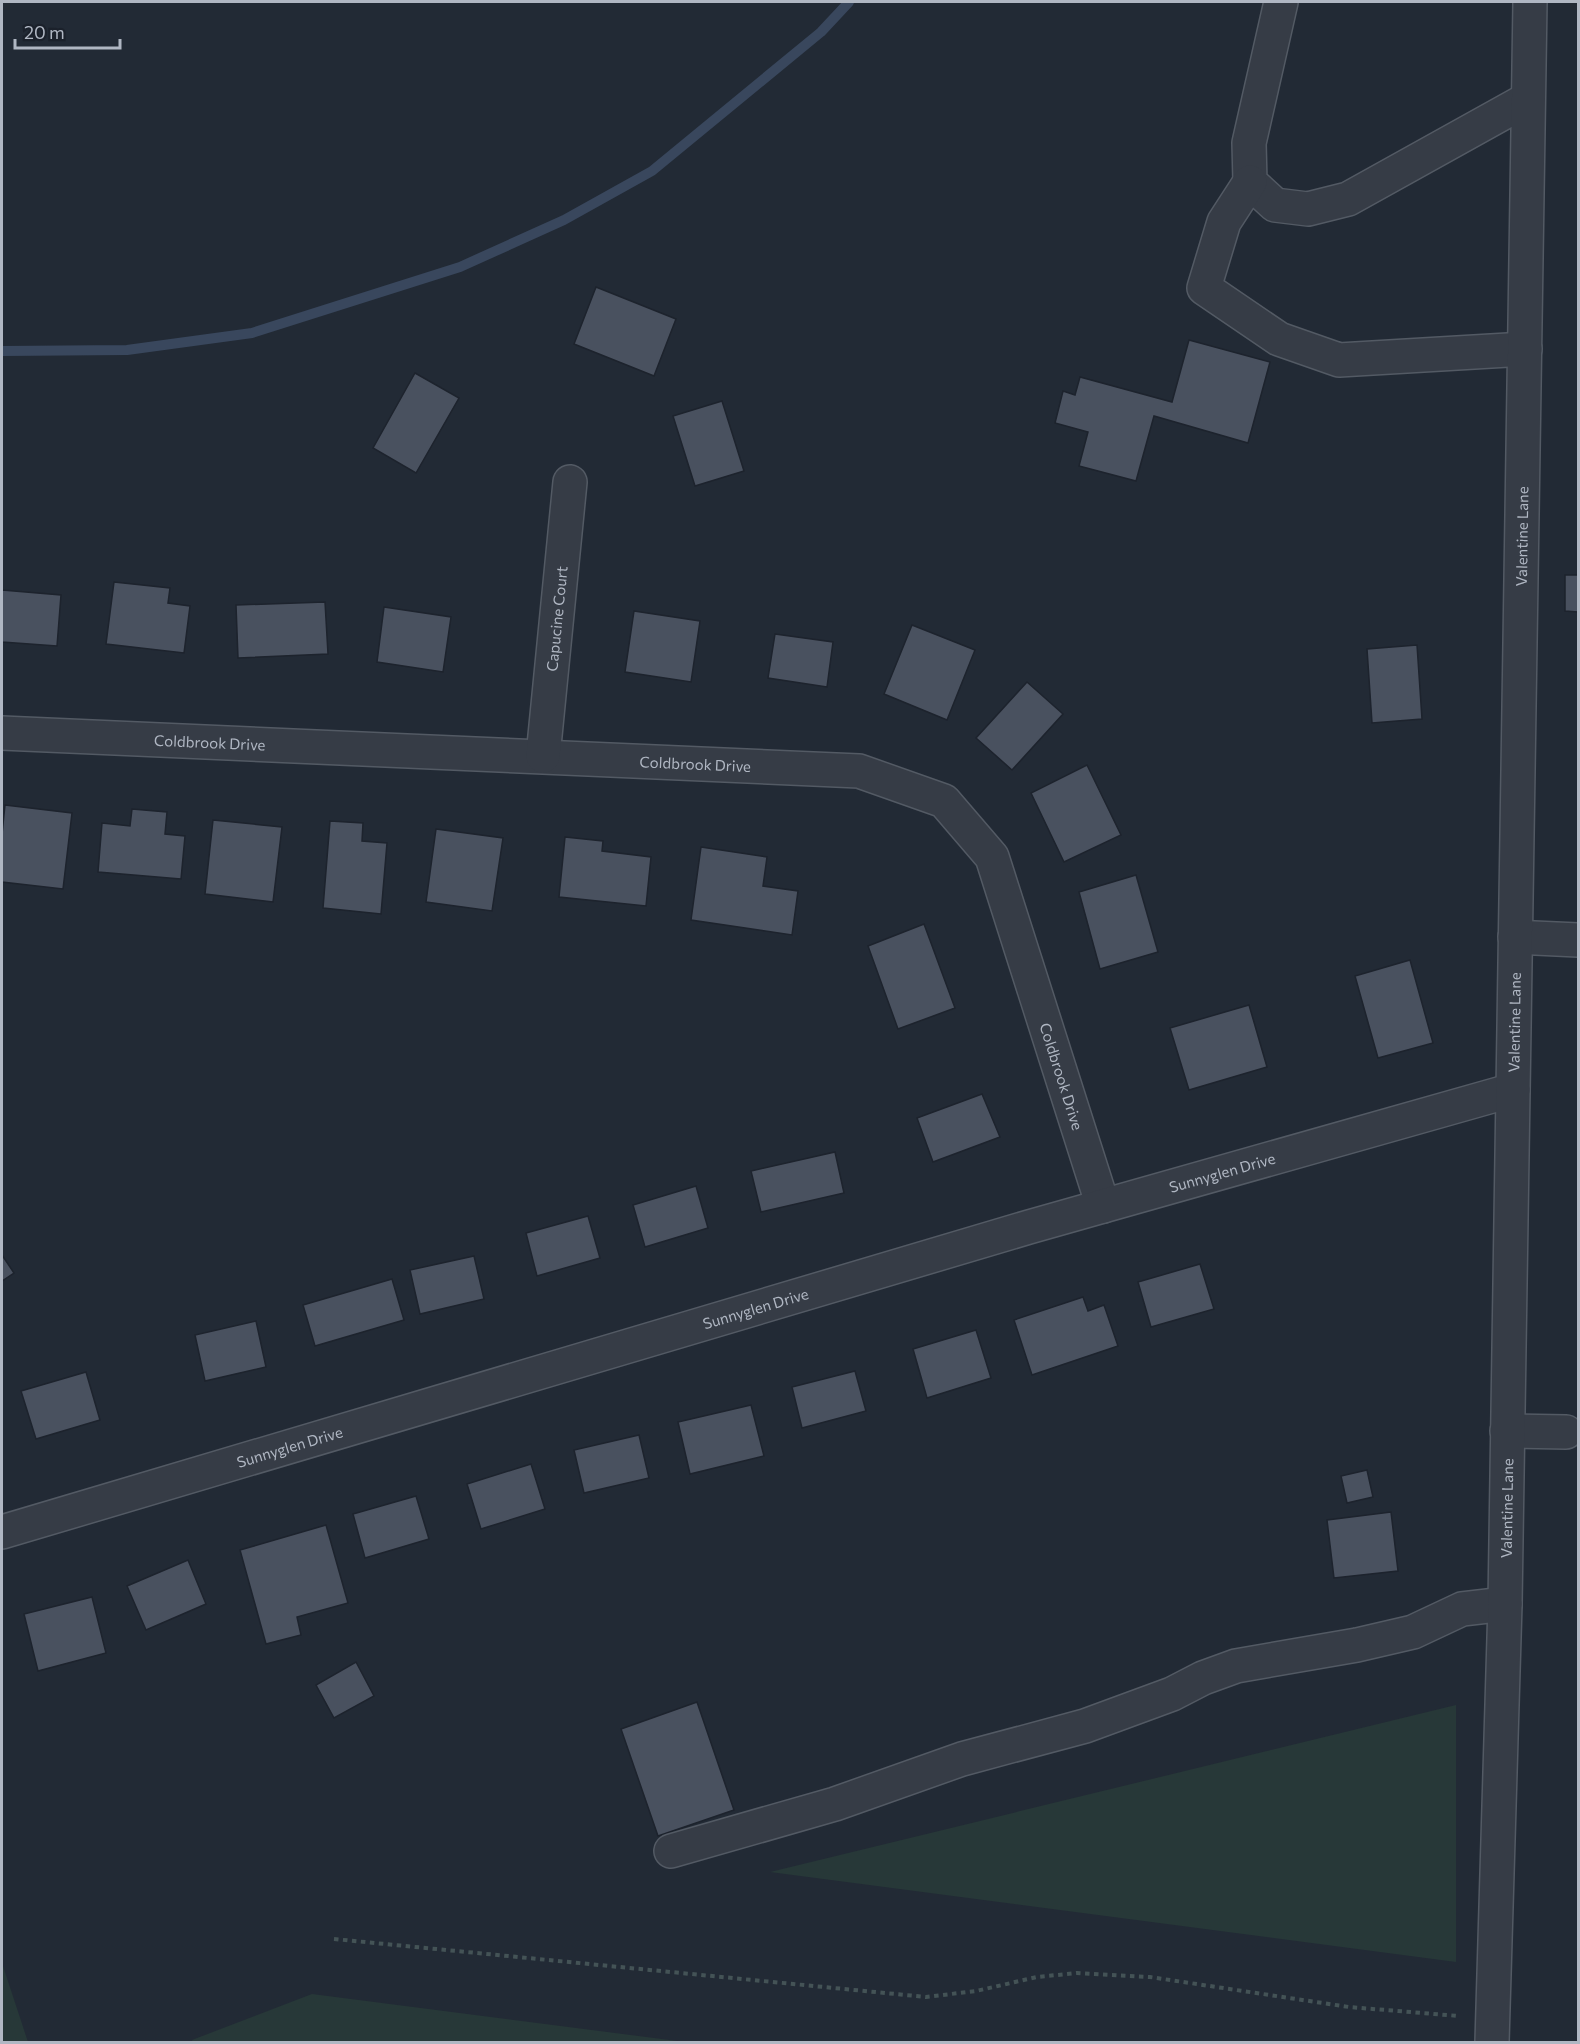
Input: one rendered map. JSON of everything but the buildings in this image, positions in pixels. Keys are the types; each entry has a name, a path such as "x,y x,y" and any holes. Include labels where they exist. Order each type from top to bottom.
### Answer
{"street":[{"path":"1281,2 1249,143 1250,182 1224,222 1204,288 1279,339 1339,360 1525,349"},
{"name":"Valentine Lane","path":"1492,2031 1505,1604 1530,2"},
{"path":"1250,182 1275,205 1308,209 1348,199 1528,99"},
{"name":"Capucine Court","path":"543,756 570,482"},
{"name":"Coldbrook Drive","path":"2,733 859,771 944,801 992,857 1103,1206"},
{"path":"1515,937 1578,940"},
{"name":"Sunnyglen Drive","path":"2,1532 1029,1227 1513,1090"},
{"path":"1507,1431 1566,1431"},
{"path":"671,1851 835,1804 962,1759 1085,1726 1172,1694 1203,1678 1236,1666 1357,1645 1413,1632 1462,1610 1505,1604"}],"path":[{"path":"334,1939 926,1997 976,1991 1036,1977 1077,1973 1150,1977 1492,2031"}],"shaded area":[{"path":"1456,1705 1456,1962 770,1872"},
{"path":"2,1963 28,2042 2,2042"},
{"path":"312,1994 685,2042 193,2042 192,2040"}],"waterway":[{"path":"2,351 127,350 252,333 460,267 564,220 652,171 821,32 849,2"}]}
